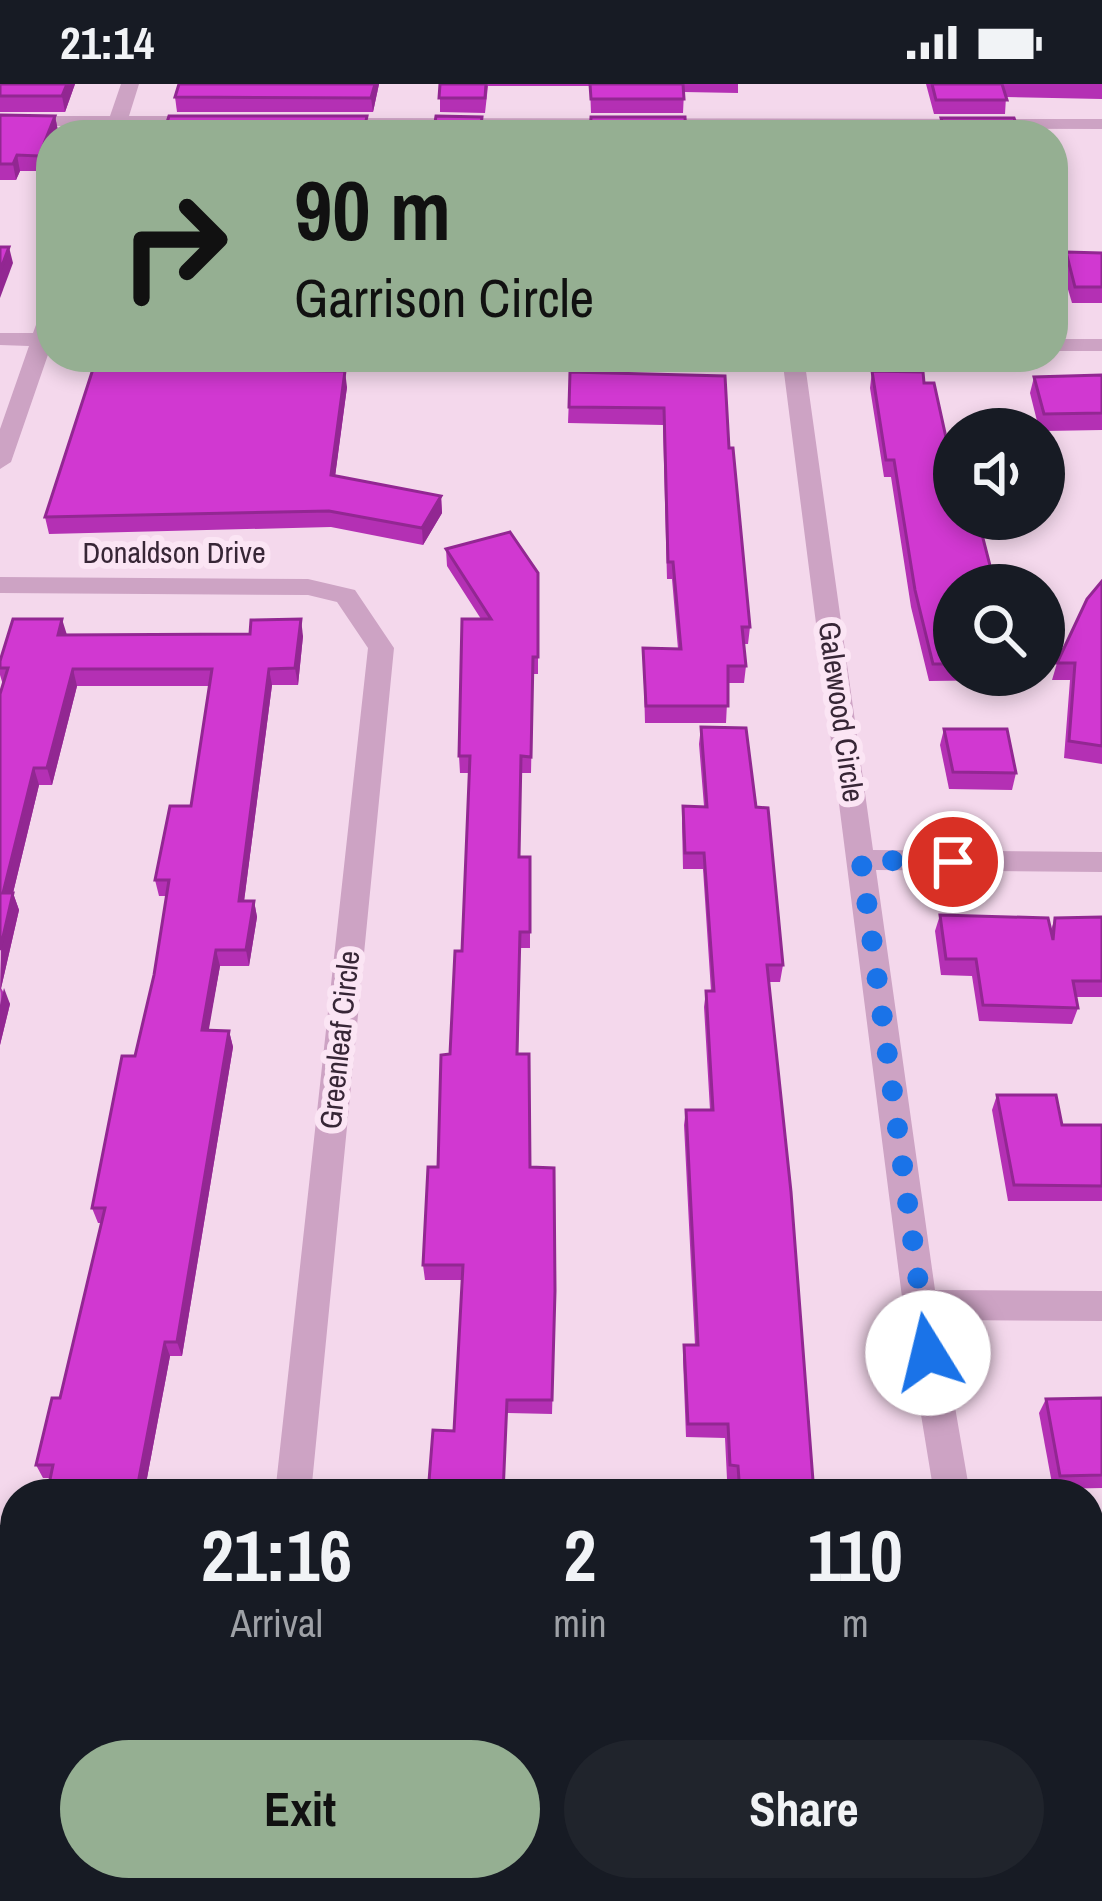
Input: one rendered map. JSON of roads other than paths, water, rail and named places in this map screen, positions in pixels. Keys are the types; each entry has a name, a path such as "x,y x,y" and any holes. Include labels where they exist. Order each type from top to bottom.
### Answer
{"street":[{"path":"118,120 130,84"},
{"path":"0,121 36,123"},
{"path":"1068,124 1102,124"},
{"path":"0,340 36,340"},
{"path":"1068,345 1102,345"},
{"path":"0,462 36,367"},
{"name":"Galewood Circle","path":"796,372 920,1305 949,1479"},
{"name":"Donaldson Drive","path":"0,585 308,586 346,596"},
{"name":"Greenleaf Circle","path":"295,1479 381,648 346,596"},
{"path":"861,860 1102,862"},
{"path":"920,1305 1102,1306"}]}
